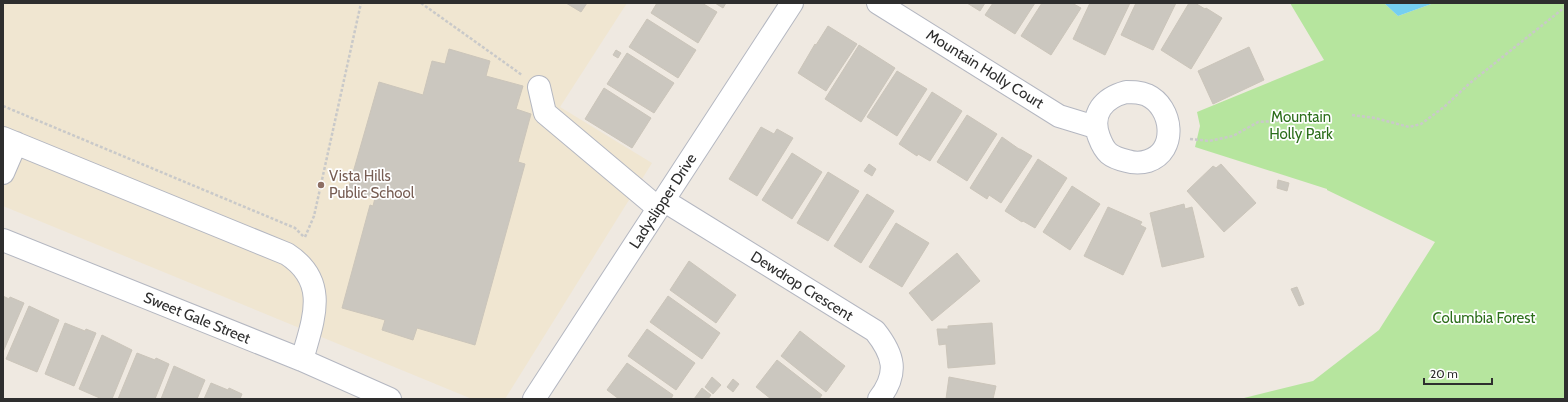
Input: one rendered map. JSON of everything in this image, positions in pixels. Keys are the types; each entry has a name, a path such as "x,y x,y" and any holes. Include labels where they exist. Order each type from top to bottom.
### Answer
{"street":[{"name":"Ladyslipper Drive","path":"534,399 792,3"},
{"name":"Mountain Holly Court","path":"878,3 1059,116 1095,127"},
{"name":"Dewdrop Crescent","path":"539,87 545,113 661,204 875,331 886,345 893,363 892,378 879,399"},
{"path":"1126,92 1137,92 1148,96 1158,104 1165,116 1169,128 1169,134 1164,150 1157,156 1148,161 1130,162 1116,158 1109,154 1103,148 1095,127 1097,114 1104,103 1114,96 1126,92"},
{"path":"3,173 9,141 287,254 299,262 305,271 316,300 302,360"},
{"name":"Sweet Gale Street","path":"3,240 302,360 390,399"}],"path":[{"path":"305,237 314,216 361,3"},
{"path":"421,3 539,87"},
{"path":"1352,115 1374,118 1410,127 1421,124 1444,107 1470,83 1565,7"},
{"path":"1169,134 1196,141 1209,141 1233,136 1258,122 1277,121 1285,116"}],"shaded area":[{"name":"Vista Hills Public School","path":"3,3 627,3 560,107 652,163 505,399 472,399 3,206"}],"green space":[{"path":"1290,3 1384,3 1398,16 1434,3 1565,3 1565,399 1240,399 1313,381 1379,330 1435,242 1327,189 1195,147 1200,126 1197,112 1324,60"}],"water":[{"path":"1384,3 1434,3 1398,16"}],"building":[{"path":"566,3 587,3 581,12"},
{"path":"657,3 702,3 717,12 698,43 651,13"},
{"path":"715,3 726,3 723,8"},
{"path":"967,3 985,3 980,11"},
{"path":"993,3 1035,3 1015,34 985,15"},
{"path":"1042,3 1072,3 1081,8 1051,55 1021,36"},
{"path":"1090,3 1130,3 1105,55 1073,39"},
{"path":"1136,3 1176,3 1153,50 1121,35"},
{"path":"1189,3 1195,3 1205,9 1206,8 1222,18 1191,69 1161,50"},
{"path":"647,19 696,50 678,78 629,47"},
{"path":"828,26 857,44 826,91 798,73 815,44 816,45"},
{"path":"859,45 895,68 861,122 825,99"},
{"path":"1249,47 1264,80 1213,104 1198,71"},
{"path":"449,49 490,61 486,76 523,86 516,109 531,114 518,162 525,164 475,345 417,328 413,340 382,330 385,320 342,308 370,205 373,206 375,198 348,190 379,82 423,95 432,61 445,64"},
{"path":"616,50 621,53 618,58 613,55"},
{"path":"627,53 674,83 654,113 607,84"},
{"path":"897,71 927,89 897,136 867,117"},
{"path":"604,88 651,118 632,148 585,119"},
{"path":"932,92 962,111 930,161 918,154 917,156 899,144"},
{"path":"967,115 997,134 967,181 937,162"},
{"path":"761,127 774,134 777,129 793,138 757,196 729,179"},
{"path":"1002,137 1032,156 1001,203 989,195 987,199 970,188"},
{"path":"792,153 822,172 792,219 762,200"},
{"path":"1038,159 1067,178 1035,228 1005,211"},
{"path":"869,164 876,169 872,176 864,171"},
{"path":"1221,164 1256,203 1224,232 1187,191 1213,166 1216,168"},
{"path":"828,172 859,191 828,241 797,223"},
{"path":"1278,180 1289,183 1287,191 1277,188"},
{"path":"1072,186 1100,204 1070,250 1043,232"},
{"path":"867,194 894,211 861,263 834,246"},
{"path":"1184,204 1185,209 1192,207 1204,257 1162,267 1150,213"},
{"path":"1108,207 1142,222 1140,225 1146,228 1123,275 1084,256"},
{"path":"896,223 929,243 902,287 869,267"},
{"path":"957,253 980,281 932,321 909,293"},
{"path":"689,261 736,295 716,323 670,290"},
{"path":"1297,287 1304,304 1299,306 1291,289"},
{"path":"3,296 9,299 10,297 24,303 3,352"},
{"path":"668,296 720,333 702,359 650,322"},
{"path":"29,306 59,320 37,372 6,359"},
{"path":"65,323 85,331 86,329 96,333 74,386 45,374"},
{"path":"992,323 995,364 948,368 946,344 939,345 937,329 948,329 948,326"},
{"path":"647,329 695,363 676,390 628,356"},
{"path":"800,331 845,366 826,392 781,356"},
{"path":"102,335 132,350 112,399 102,399 79,389"},
{"path":"137,353 155,360 156,358 169,364 155,399 118,399"},
{"path":"777,360 822,395 819,399 771,399 756,387"},
{"path":"627,363 673,395 671,399 619,399 607,390"},
{"path":"174,366 205,380 197,399 161,399"},
{"path":"712,377 721,385 713,394 705,387"},
{"path":"949,377 996,386 993,399 946,399"},
{"path":"733,379 739,384 733,392 727,387"},
{"path":"211,383 228,390 229,388 242,394 240,399 204,399"},
{"path":"702,388 711,395 708,399 694,399"}],"place":[{"name":"Vista Hills Public School","path":"321,185"}],"park label":[{"name":"Mountain Holly Park","path":"1301,126"},
{"name":"Columbia Forest","path":"1484,318"}]}
